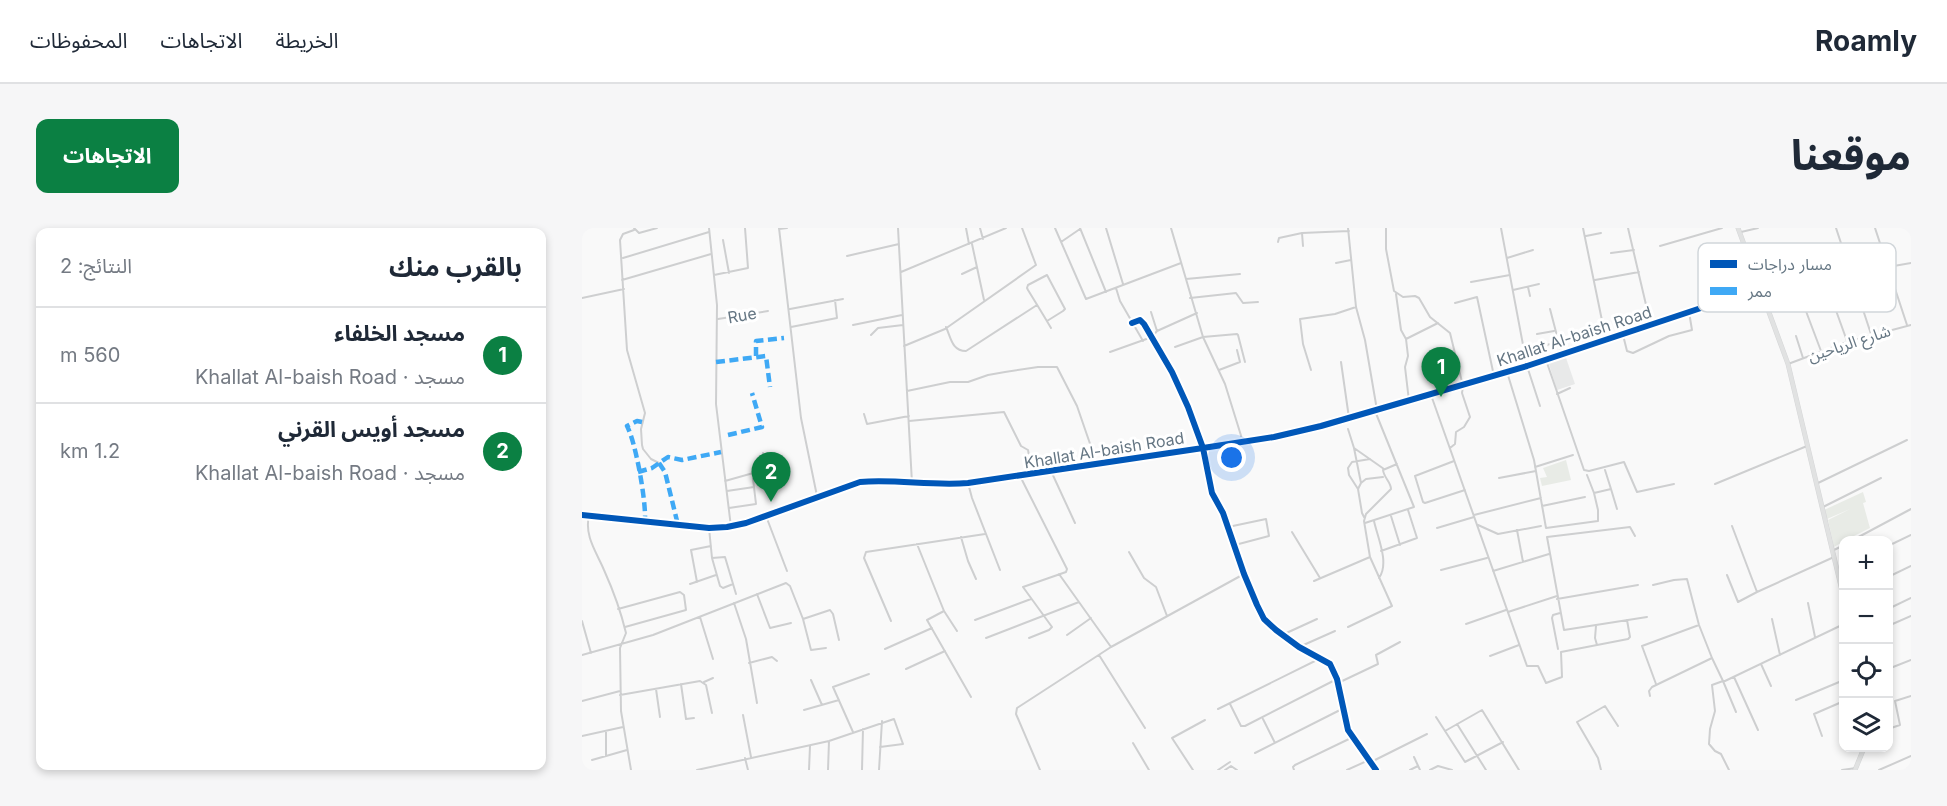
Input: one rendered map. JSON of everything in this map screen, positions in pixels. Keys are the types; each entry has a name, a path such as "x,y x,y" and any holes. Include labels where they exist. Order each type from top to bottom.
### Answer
{"street":[{"path":"657,228 639,233 634,229 623,234 621,236 621,258 627,350 645,413 641,429 643,449 651,459 659,462"},
{"path":"709,228 717,320 715,383 731,527"},
{"path":"713,275 748,268 745,228"},
{"path":"787,228 779,229 801,418 817,496"},
{"path":"898,228 912,483"},
{"path":"966,228 984,300"},
{"path":"980,228 983,239"},
{"path":"900,273 1006,228"},
{"path":"904,346 946,327 1036,265 1022,228"},
{"path":"1055,228 1085,298 1089,299 1181,263"},
{"path":"1061,242 1080,228 1106,292"},
{"path":"1106,228 1123,284"},
{"path":"1171,228 1203,337 1219,370 1243,442"},
{"path":"1386,228 1386,249 1401,330 1406,339 1408,356 1405,367 1409,401"},
{"path":"1501,228 1527,366 1540,406"},
{"path":"1583,228 1606,340"},
{"path":"1628,228 1647,309 1653,324"},
{"path":"1660,246 1722,228"},
{"path":"1739,230 1758,228"},
{"path":"1836,228 1841,243"},
{"path":"1875,228 1880,243"},
{"path":"1278,242 1278,238 1282,236 1349,230 1356,307 1365,340 1376,411 1414,506 1408,510 1364,523"},
{"path":"621,258 709,232"},
{"path":"1302,233 1303,246"},
{"path":"1585,236 1601,233"},
{"path":"723,240 729,273"},
{"path":"847,256 899,244"},
{"path":"1507,258 1533,250"},
{"path":"1611,253 1634,250"},
{"path":"622,280 711,254"},
{"path":"1336,262 1352,260"},
{"path":"1896,266 1911,263"},
{"path":"962,274 977,267"},
{"path":"1595,280 1639,272"},
{"path":"1186,279 1240,274"},
{"path":"1471,282 1510,274"},
{"path":"1047,321 1065,309 1048,276 1044,276 1027,286 1037,305 1051,328"},
{"path":"1513,290 1539,284"},
{"path":"1528,286 1530,296"},
{"path":"1116,288 1120,301 1143,341"},
{"path":"582,298 624,289"},
{"path":"1896,289 1909,325"},
{"path":"1191,298 1236,293 1244,303 1258,302"},
{"path":"1396,294 1419,298 1430,317 1451,336 1464,386 1462,393 1470,417 1464,427 1455,432 1455,444 1450,448"},
{"path":"1455,303 1477,297 1494,376"},
{"path":"789,309 843,298"},
{"path":"791,327 837,318 835,300"},
{"path":"946,327 954,347 959,351 966,351 1037,305"},
{"path":"1311,370 1303,344 1300,319 1335,314 1356,307"},
{"path":"1550,309 1557,343 1562,355"},
{"name":"Khallat Al-baish Road","path":"582,515 709,528 731,527 860,482 968,483 1274,437 1464,386 1698,309"},
{"name":"Rue","path":"717,320 768,311"},
{"path":"1151,312 1158,331"},
{"path":"1623,334 1627,351 1633,353 1669,336 1692,330 1689,312"},
{"path":"1770,312 1788,364 1842,590"},
{"path":"1807,312 1821,351"},
{"path":"1837,312 1847,342"},
{"path":"1864,312 1871,334"},
{"path":"1110,352 1143,341 1158,331 1197,314"},
{"path":"852,324 902,315"},
{"path":"1132,322 1140,320 1142,322 1181,389 1203,448 1210,486 1264,619 1282,636 1322,658 1333,667 1347,726 1376,770"},
{"path":"1406,339 1438,323"},
{"name":"شارع الرياحين","path":"1788,364 1871,334 1909,325"},
{"path":"871,334 878,328 903,326"},
{"path":"1537,334 1554,331"},
{"path":"1175,347 1203,337 1238,334 1245,362"},
{"path":"1796,336 1803,358"},
{"path":"1534,347 1557,343"},
{"path":"1219,370 1240,362 1237,350"},
{"path":"1546,360 1584,470 1589,471 1623,462 1637,492 1674,484"},
{"path":"1341,362 1349,418"},
{"path":"907,391 950,382 968,382 1005,372 1038,367 1057,368 1077,406 1097,464"},
{"path":"1507,372 1536,471 1557,598 1565,631 1647,617"},
{"path":"1557,394 1570,388"},
{"path":"1431,394 1527,666 1538,666 1546,683 1564,675 1561,652 1629,638 1627,620"},
{"path":"864,414 867,424 909,418 1004,412 1021,446 1028,450 1031,466"},
{"path":"1348,429 1360,483 1358,489"},
{"path":"1816,484 1907,440"},
{"path":"1715,484 1807,446"},
{"path":"1354,448 1384,469"},
{"path":"725,481 764,470 763,453"},
{"path":"1535,467 1574,455"},
{"path":"1348,627 1392,606 1370,557 1358,489 1349,471 1350,463 1370,459"},
{"path":"1455,460 1415,476 1423,502 1465,490"},
{"path":"1384,469 1397,464"},
{"path":"1364,517 1389,493 1391,486 1384,477 1384,469"},
{"path":"1605,470 1617,509"},
{"path":"1051,471 1075,523"},
{"path":"1499,478 1536,471"},
{"path":"1546,528 1598,521 1599,515 1594,494 1587,475"},
{"path":"1020,476 1067,569 1066,572 1024,587 1052,628 1029,638"},
{"path":"1360,483 1365,479 1384,477"},
{"path":"1821,508 1881,478"},
{"path":"729,507 756,504 753,479"},
{"path":"968,483 1000,570"},
{"path":"726,491 754,487"},
{"path":"1594,494 1611,489"},
{"path":"1542,506 1585,496"},
{"path":"1437,528 1541,498"},
{"path":"1859,536 1911,509"},
{"path":"1381,550 1417,538 1408,510"},
{"path":"590,515 588,526 591,543 604,568 626,634 631,642"},
{"path":"1391,515 1400,545"},
{"path":"766,516 787,571"},
{"path":"1228,526 1266,519 1269,536 1235,545"},
{"path":"1374,520 1384,565 1379,578"},
{"path":"1477,524 1498,534 1541,526"},
{"path":"1732,526 1757,592"},
{"path":"1547,537 1630,527 1635,536"},
{"path":"709,528 712,558 721,587 733,584"},
{"path":"1517,530 1523,562"},
{"path":"1292,532 1320,578"},
{"path":"891,621 864,556 868,551 985,534"},
{"path":"1893,544 1911,535"},
{"path":"961,537 976,579"},
{"path":"916,544 945,611 957,631"},
{"path":"697,582 691,549 711,546"},
{"path":"1832,551 1839,548"},
{"path":"1129,552 1144,578 1156,587 1167,616"},
{"path":"1493,571 1550,554"},
{"path":"712,558 724,556 736,594"},
{"path":"1314,581 1370,557"},
{"path":"1727,575 1738,602 1834,557"},
{"path":"1441,570 1487,558"},
{"path":"1893,575 1911,566"},
{"path":"1059,574 1111,647"},
{"path":"1040,770 1015,709 1111,647 1244,574"},
{"path":"690,584 716,575"},
{"path":"1653,585 1687,579 1699,624 1736,712"},
{"path":"582,655 631,642 788,584 803,619 811,650 826,648"},
{"path":"1466,624 1557,598 1638,585"},
{"path":"618,609 680,592 684,595 686,610 625,627"},
{"path":"757,594 770,628 791,623"},
{"path":"1893,607 1911,598"},
{"path":"975,620 1031,599"},
{"path":"986,638 1079,602"},
{"path":"734,603 746,639 757,703"},
{"path":"1808,603 1815,637"},
{"path":"803,619 830,610 839,640"},
{"path":"945,611 927,618 971,697"},
{"path":"1558,649 1552,618 1560,613"},
{"path":"1893,624 1911,616"},
{"path":"700,617 713,659"},
{"path":"1066,635 1091,618"},
{"path":"1282,636 1317,619"},
{"path":"1772,619 1780,655"},
{"path":"582,621 591,653"},
{"path":"1657,685 1642,646 1699,624"},
{"path":"1596,626 1597,645"},
{"path":"1729,770 1721,754 1714,751 1709,740 1715,711 1712,687 1714,683 1734,677 1839,626"},
{"path":"885,649 932,628"},
{"path":"1299,647 1335,631"},
{"path":"626,634 620,645 620,693 623,727 631,770"},
{"path":"1230,704 1243,726 1378,664 1376,655 1400,642"},
{"path":"1490,656 1519,645"},
{"path":"906,669 945,651"},
{"path":"1099,655 1145,728"},
{"path":"749,663 772,657 777,661"},
{"path":"1218,709 1322,658"},
{"path":"1650,696 1650,689 1712,658"},
{"path":"1893,667 1911,660"},
{"path":"1761,664 1771,686"},
{"path":"853,732 834,686 869,674"},
{"path":"1734,677 1758,730"},
{"path":"582,701 620,693 704,682 713,678"},
{"path":"811,680 822,705"},
{"path":"704,682 712,713"},
{"path":"1796,700 1839,682"},
{"path":"681,684 686,719 694,718"},
{"path":"656,689 660,717"},
{"path":"1893,728 1900,726 1895,701 1911,696"},
{"path":"804,710 839,700"},
{"path":"1822,736 1814,714 1839,703"},
{"path":"1601,770 1598,758 1577,722 1605,706 1618,726"},
{"path":"1255,753 1344,708"},
{"path":"1445,731 1482,710 1519,770"},
{"path":"743,715 751,757"},
{"path":"1262,717 1275,743"},
{"path":"1436,717 1464,761 1503,742"},
{"path":"696,770 810,746 894,719 903,743 880,747"},
{"path":"1193,770 1172,738 1205,720"},
{"path":"879,770 882,722"},
{"path":"1457,724 1486,770"},
{"path":"582,736 623,727"},
{"path":"862,770 863,729"},
{"path":"606,731 606,756"},
{"path":"1347,770 1427,734"},
{"path":"1294,770 1295,765 1353,737"},
{"path":"828,770 829,741"},
{"path":"1133,743 1149,770"},
{"path":"809,770 810,746"},
{"path":"592,760 627,750"},
{"path":"1842,770 1855,769 1862,752"},
{"path":"1879,770 1911,756"},
{"path":"1410,770 1419,768 1414,757"},
{"path":"745,759 748,770"},
{"path":"1218,770 1230,762"},
{"path":"1226,770 1232,766 1237,770"},
{"path":"1430,770 1438,766 1452,770"}],"shaded area":[{"path":"1565,355 1575,384 1557,390 1548,361"},
{"path":"1566,460 1571,480 1542,486 1540,478 1547,477 1543,468"},
{"path":"1863,492 1866,502 1863,503 1870,528 1854,536 1839,536 1839,544 1834,547 1828,520 1850,509 1827,519 1824,510"}],"marked path":[{"path":"756,356 756,341 784,338"},
{"path":"716,362 766,356 770,387"},
{"path":"728,435 762,427 752,393"},
{"path":"642,422 637,421 627,426 640,472 645,520"},
{"path":"638,472 652,468 668,457 682,460 721,452"},
{"path":"659,463 665,472 678,525"}],"cycle path":[{"path":"582,515 709,528 727,527 746,523 860,482 968,483 1274,437 1321,426 1527,366 1698,309"},
{"path":"1132,323 1140,320 1144,324 1172,372 1188,407 1203,448 1212,493 1223,513 1244,574 1264,619 1299,647 1330,664 1337,679 1348,730 1376,770"}],"place":[{"name":"مسجد الخلفاء","path":"1441,397"},
{"name":"مسجد أويس القرني","path":"771,502"}]}
